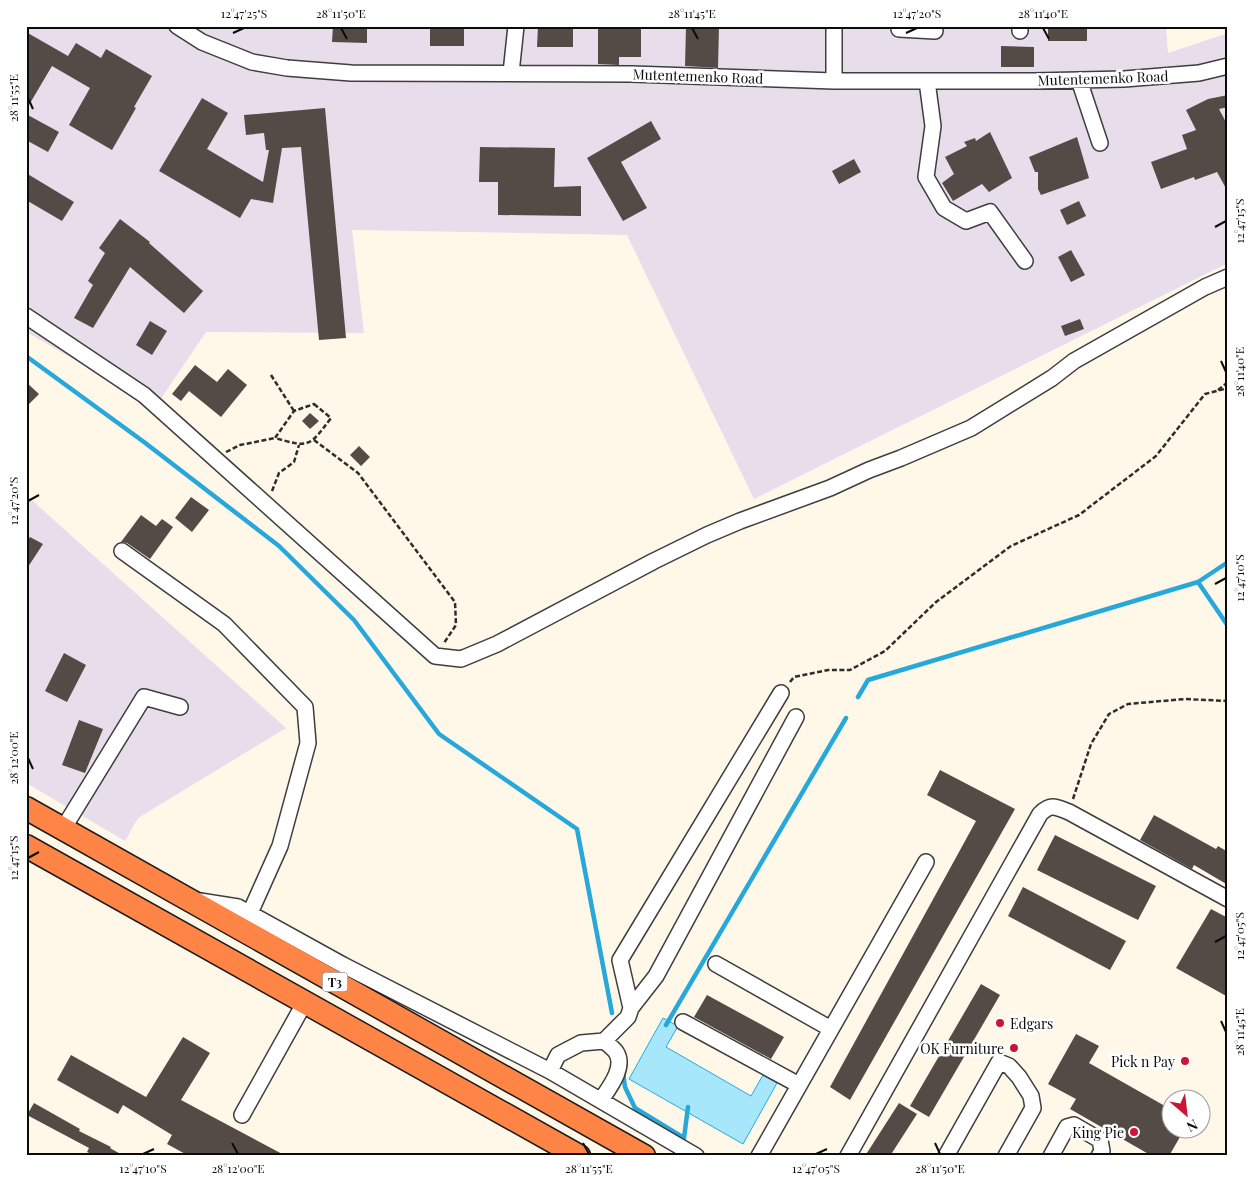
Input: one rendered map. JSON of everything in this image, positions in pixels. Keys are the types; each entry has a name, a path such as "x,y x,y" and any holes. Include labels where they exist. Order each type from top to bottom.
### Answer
{"highway":[{"name":"T3","path":"26,808 644,1156"},
{"name":"T3","path":"26,846 579,1156"},
{"path":"26,857 54,862"}],"street":[{"name":"Mutentemenko Road","path":"177,26 202,42 252,62 351,73 632,74 834,81 1124,80 1199,73 1228,66"},
{"path":"511,74 516,26"},
{"path":"834,26 834,81"},
{"path":"899,26 899,29 935,31"},
{"path":"1079,80 1100,143"},
{"path":"927,81 933,126 926,178 944,208 966,221 990,212 1025,260"},
{"path":"26,316 144,395 435,656 461,659 497,644 654,561 740,521 830,488 971,428 1052,378 1074,361 1205,287 1228,277"},
{"path":"122,552 224,624 304,707 308,744 280,846 250,913"},
{"path":"632,1008 620,960 780,693"},
{"path":"63,829 144,697 180,707"},
{"path":"550,1071 558,1055 582,1043 604,1041 628,1017 632,1008 656,976 796,717"},
{"path":"848,1156 1040,814 1046,808 1054,806 1069,812 1228,899"},
{"path":"759,1156 926,862"},
{"path":"188,900 238,907 250,913 343,965 550,1071 696,1156"},
{"path":"716,964 831,1028"},
{"path":"242,1114 304,1002"},
{"path":"683,1022 799,1085"},
{"path":"601,1100 612,1083 619,1066 617,1053 604,1041"},
{"path":"946,1156 999,1062 1009,1066 1019,1077 1031,1096 1033,1108 1006,1156"},
{"path":"1051,1156 1067,1128 1074,1125 1100,1140 1102,1151 1100,1156"}],"path":[{"path":"271,375 294,411"},
{"path":"1217,391 1228,382"},
{"path":"780,693 794,677 828,670 850,670 885,651 936,602 1012,546 1079,515 1137,471 1156,456 1205,394 1228,388"},
{"path":"214,459 240,445 275,438 299,445 314,440 331,418 314,404 294,411 275,438"},
{"path":"314,440 358,473 456,602 456,625 435,656"},
{"path":"267,504 279,473 294,462 299,445"},
{"path":"1069,812 1091,744 1109,714 1128,704 1185,699 1228,701"}],"shaded area":[{"path":"26,26 1166,26 1168,53 1228,33 1228,263 754,499 627,235 352,230 364,333 206,332 156,406 26,332"},
{"path":"26,495 286,728 138,818 125,841 26,783"}],"water":[{"path":"663,1018 678,1026 666,1047 751,1096 763,1075 777,1083 743,1144 629,1079"}],"building":[{"path":"333,26 367,26 367,43 332,42"},
{"path":"430,26 464,26 464,46 430,46"},
{"path":"538,26 573,26 573,47 537,47"},
{"path":"598,26 641,26 641,57 619,57 619,65 598,64"},
{"path":"686,26 719,26 718,68 685,66"},
{"path":"1048,26 1087,26 1087,41 1048,41"},
{"path":"26,32 68,56 76,43 101,58 106,49 152,76 112,150 69,125 90,88 52,66 26,110"},
{"path":"1001,46 1034,47 1034,67 1001,67"},
{"path":"1228,95 1228,107 1219,109 1228,126 1228,192 1217,172 1195,180 1194,177 1161,189 1151,162 1187,149 1182,135 1196,130 1186,110 1208,99"},
{"path":"202,98 228,113 207,149 263,182 269,150 266,150 264,133 246,135 244,115 325,108 346,338 319,340 301,147 282,148 273,203 251,199 240,218 159,171"},
{"path":"26,114 59,132 48,152 26,140"},
{"path":"651,121 661,139 621,162 647,208 623,221 587,158"},
{"path":"990,132 1012,178 989,192 982,184 953,201 942,183 954,174 945,157 967,146 964,142 975,138 976,141"},
{"path":"1077,137 1089,178 1041,195 1038,189 1038,172 1035,172 1029,157"},
{"path":"480,147 555,148 554,187 581,186 581,216 498,215 498,182 479,182"},
{"path":"854,159 861,172 839,184 832,171"},
{"path":"26,173 74,202 62,221 26,200"},
{"path":"1079,201 1086,216 1067,225 1060,210"},
{"path":"120,219 150,242 203,291 184,313 130,267 93,328 74,318 93,285 88,281 105,253 99,248"},
{"path":"1071,250 1085,275 1071,282 1058,257"},
{"path":"1080,319 1084,329 1065,336 1061,326"},
{"path":"150,321 167,331 152,355 136,345"},
{"path":"195,365 217,382 228,369 247,385 221,417 189,391 181,401 172,394"},
{"path":"26,382 39,394 26,407"},
{"path":"310,413 319,421 310,429 302,421"},
{"path":"359,446 370,457 361,466 350,455"},
{"path":"191,497 209,510 192,532 175,518"},
{"path":"141,515 156,526 162,519 173,527 150,559 127,543 121,542"},
{"path":"30,537 43,544 26,570 26,543"},
{"path":"64,653 86,665 67,702 45,691"},
{"path":"79,720 103,729 85,773 62,765"},
{"path":"940,770 1015,809 850,1100 830,1087 976,821 927,795"},
{"path":"1154,815 1216,849 1218,846 1228,852 1228,885 1194,865 1192,869 1140,840"},
{"path":"1055,835 1156,886 1138,920 1037,870"},
{"path":"1023,887 1126,941 1110,970 1008,916"},
{"path":"1211,909 1228,918 1228,997 1176,968"},
{"path":"981,984 1000,995 929,1117 910,1106"},
{"path":"707,995 784,1037 771,1059 694,1017"},
{"path":"1076,1034 1099,1046 1089,1063 1162,1104 1162,1140 1178,1140 1169,1156 1152,1156 1070,1109 1076,1099 1048,1084"},
{"path":"183,1037 210,1053 181,1100 286,1156 189,1156 167,1144 172,1135 123,1105 118,1114 57,1080 71,1055 146,1097"},
{"path":"34,1103 124,1156 96,1156 87,1152 89,1148 27,1115"},
{"path":"899,1103 917,1114 890,1156 865,1156"}],"waterway":[{"path":"26,356 144,442 279,546 354,620 439,734 577,829 612,1013"},
{"path":"858,697 868,680 1198,582 1228,562"},
{"path":"1198,582 1228,626"},
{"path":"666,1025 846,718"},
{"path":"623,1072 625,1087 635,1108 684,1138 688,1107"}],"place":[{"name":"Edgars","path":"1000,1023"},
{"name":"OK Furniture","path":"1014,1048"},
{"name":"Pick n Pay","path":"1185,1061"},
{"name":"King Pie","path":"1134,1132"}]}
